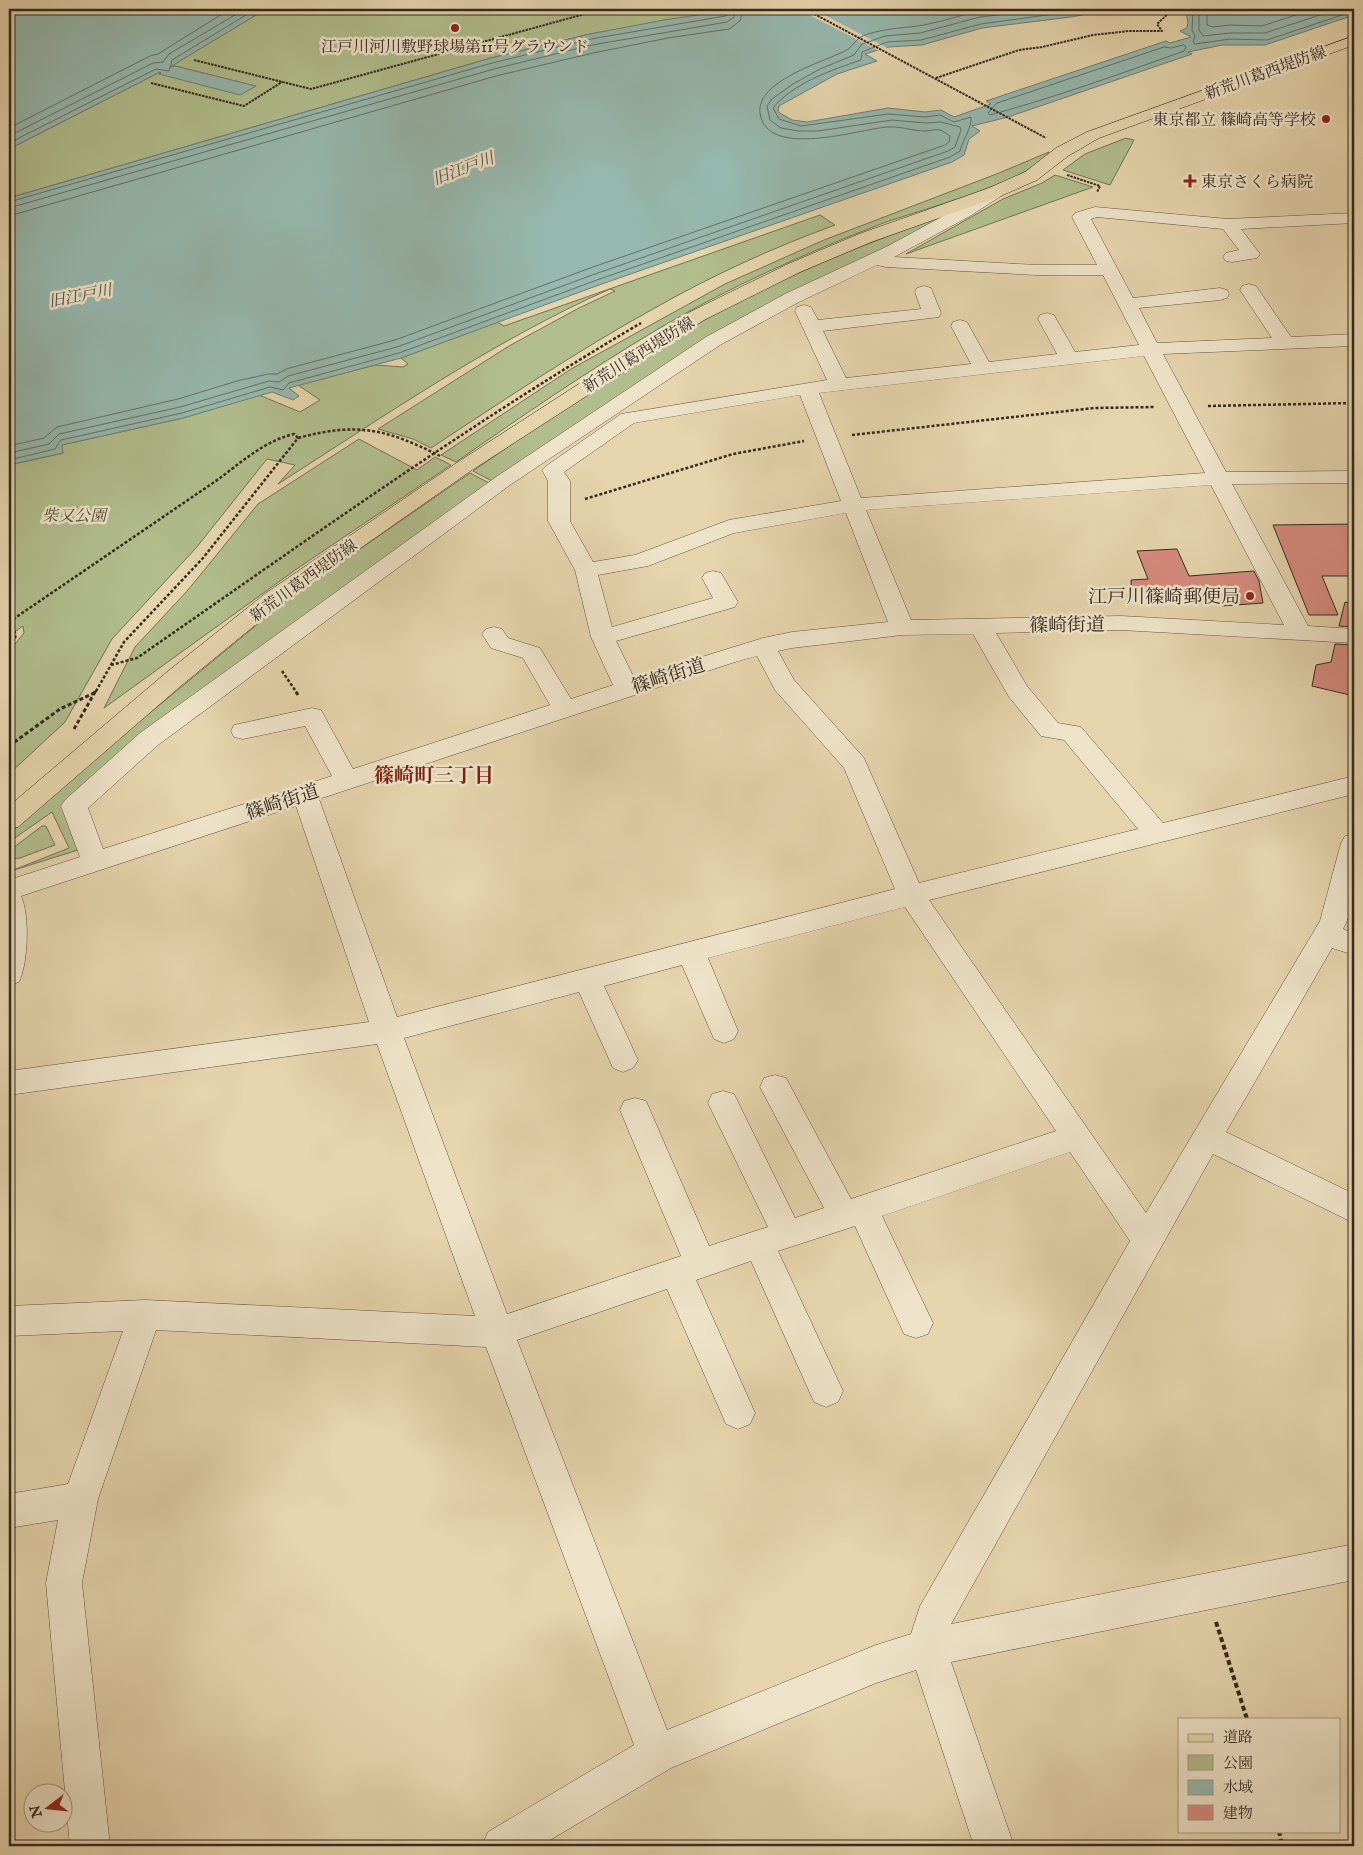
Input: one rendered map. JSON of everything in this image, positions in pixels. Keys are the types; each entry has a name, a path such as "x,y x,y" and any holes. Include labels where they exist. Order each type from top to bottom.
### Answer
{"main road":[{"name":"新荒川葛西堤防線","path":"9,819 175,678 274,598 462,468 697,316 794,268 865,238 995,192 1030,176 1062,152 1082,140 1354,40"}],"street":[{"path":"96,862 74,806 149,740 265,653 502,481 713,342 792,298 878,258 964,212 995,192"},
{"path":"1300,633 1180,407 1082,215 1095,212 1228,224 1347,218 1354,233"},
{"path":"1228,224 1251,254 1232,257"},
{"path":"878,258 886,262 1036,270 1110,270"},
{"path":"1249,290 1285,342"},
{"path":"813,326 932,313 924,292"},
{"path":"1128,304 1220,294"},
{"path":"792,298 801,304 813,326 838,384"},
{"path":"1047,319 1069,358"},
{"path":"960,326 983,368"},
{"path":"627,689 603,637 586,570 559,521 558,481 553,470 628,418 807,388 1152,349 1354,340"},
{"path":"807,388 902,628"},
{"path":"586,570 640,561 729,527 854,505 1218,478 1354,477"},
{"path":"603,637 727,602 712,578"},
{"name":"篠崎街道","path":"9,890 728,656 792,640 902,628 1121,623 1354,636"},
{"path":"980,626 1018,691 1050,730 1072,733 1157,834"},
{"path":"494,634 499,644 532,653 565,710"},
{"path":"763,646 784,684 855,764 911,895 1147,1240"},
{"path":"244,731 312,716 347,780"},
{"path":"9,1083 387,1031 911,895 1354,785"},
{"path":"304,793 387,1031 496,1332 657,1754"},
{"path":"994,1846 927,1648 933,1619 1147,1240 1208,1137 1340,940 1333,922 1354,843"},
{"path":"9,900 13,929 9,974"},
{"path":"691,952 724,1031"},
{"path":"587,979 623,1060"},
{"path":"775,1088 853,1212 916,1323"},
{"path":"723,1103 826,1391"},
{"path":"635,1110 738,1413"},
{"path":"9,1322 145,1315 496,1332 1077,1137"},
{"path":"1208,1137 1354,1209"},
{"path":"90,1846 64,1582 80,1499 145,1315"},
{"path":"9,1512 80,1499"},
{"path":"502,1846 657,1754 876,1664 927,1648 1354,1562"}],"path":[{"path":"194,60 311,89 603,9"},
{"path":"805,9 1051,141"},
{"path":"936,78 1019,50 1042,48 1093,35 1129,31 1162,31 1157,24 1173,9"},
{"path":"151,83 244,106 282,82"},
{"path":"1064,174 1089,182"},
{"path":"558,507 733,454 828,437 1094,408 1354,403"},
{"path":"69,733 76,727 124,642 203,558 298,438 324,432 378,431 406,440 440,456"},
{"path":"9,645 15,640 16,635 9,622 222,477 272,440 283,435 294,434 298,438"},
{"path":"265,653 282,670 312,716"},
{"path":"9,746 60,709 97,691"},
{"path":"1214,1617 1247,1718"},
{"path":"1279,1832 1282,1846"}],"green space":[{"path":"266,9 698,9 701,15 590,34 491,58 9,198 9,149 160,72 255,86 175,66 169,67"},
{"path":"1126,138 1134,140 1110,185 1063,170 1085,154"},
{"path":"1049,152 1039,163 1021,174 998,184 881,224 795,259 739,285 632,345 456,462 441,455 571,369 725,284 824,240"},
{"path":"1055,175 1093,187 906,254 1003,199 1042,183"},
{"path":"959,211 819,280 494,482 473,471 618,372 708,318 800,272 894,234"},
{"name":"柴又公園","path":"820,215 835,225 742,263 675,297 569,359 431,448 413,439 378,429 509,346 615,291 610,289 567,309 482,355 278,484 295,465 267,459 196,548 112,639 65,722 9,774 9,640 15,644 24,633 23,626 9,636 9,465 63,453 61,445 183,418 259,395 300,412 320,400 298,385 375,365 403,367 408,364 401,358 497,322 504,326"},
{"path":"359,439 417,470 435,457 451,465 298,568 104,708 135,647 188,590 258,504"},
{"path":"470,473 491,484 64,805 81,849 11,871 69,848 52,812 9,842 9,834 112,744 292,596"},
{"path":"42,826 46,826 55,845 20,858 9,859 9,851"}],"water":[{"path":"9,9 266,9 170,67 175,66 256,86 240,95 159,74 160,72 9,149"},
{"name":"旧江戸川","path":"738,9 1113,9 1071,17 982,28 922,45 888,47 865,54 877,61 837,74 779,106 778,112 792,120 807,122 888,108 925,112 941,110 954,117 991,104 986,101 1166,41 1170,43 1191,37 1180,31 1187,28 1186,14 1192,9 1354,9 1354,15 1265,45 1222,45 1188,52 1192,54 1008,117 972,126 980,131 969,139 964,155 952,162 599,285 401,358 289,388 299,396 293,400 272,392 183,418 62,445 63,453 9,465 9,198 491,58 590,34"}],"pier":[{"path":"798,9 813,9 891,50 881,52"}],"building":[{"path":"1354,524 1354,576 1322,576 1338,615 1309,615 1273,525"},
{"path":"1177,549 1189,576 1254,571 1259,581 1263,603 1222,606 1217,597 1132,600 1131,580 1148,579 1137,551"},
{"path":"1345,602 1354,604 1354,627 1339,626"},
{"path":"1335,644 1354,645 1354,696 1312,686 1316,665 1331,662"}],"place":[{"name":"江戸川河川敷野球場第11号グラウンド","path":"455,28"},
{"name":"東京都立 篠崎高等学校","path":"1326,119"},
{"name":"東京さくら病院","path":"1190,181"},
{"name":"江戸川篠崎郵便局","path":"1250,596"}],"district":[{"name":"篠崎町三丁目","path":"434,775"}]}
